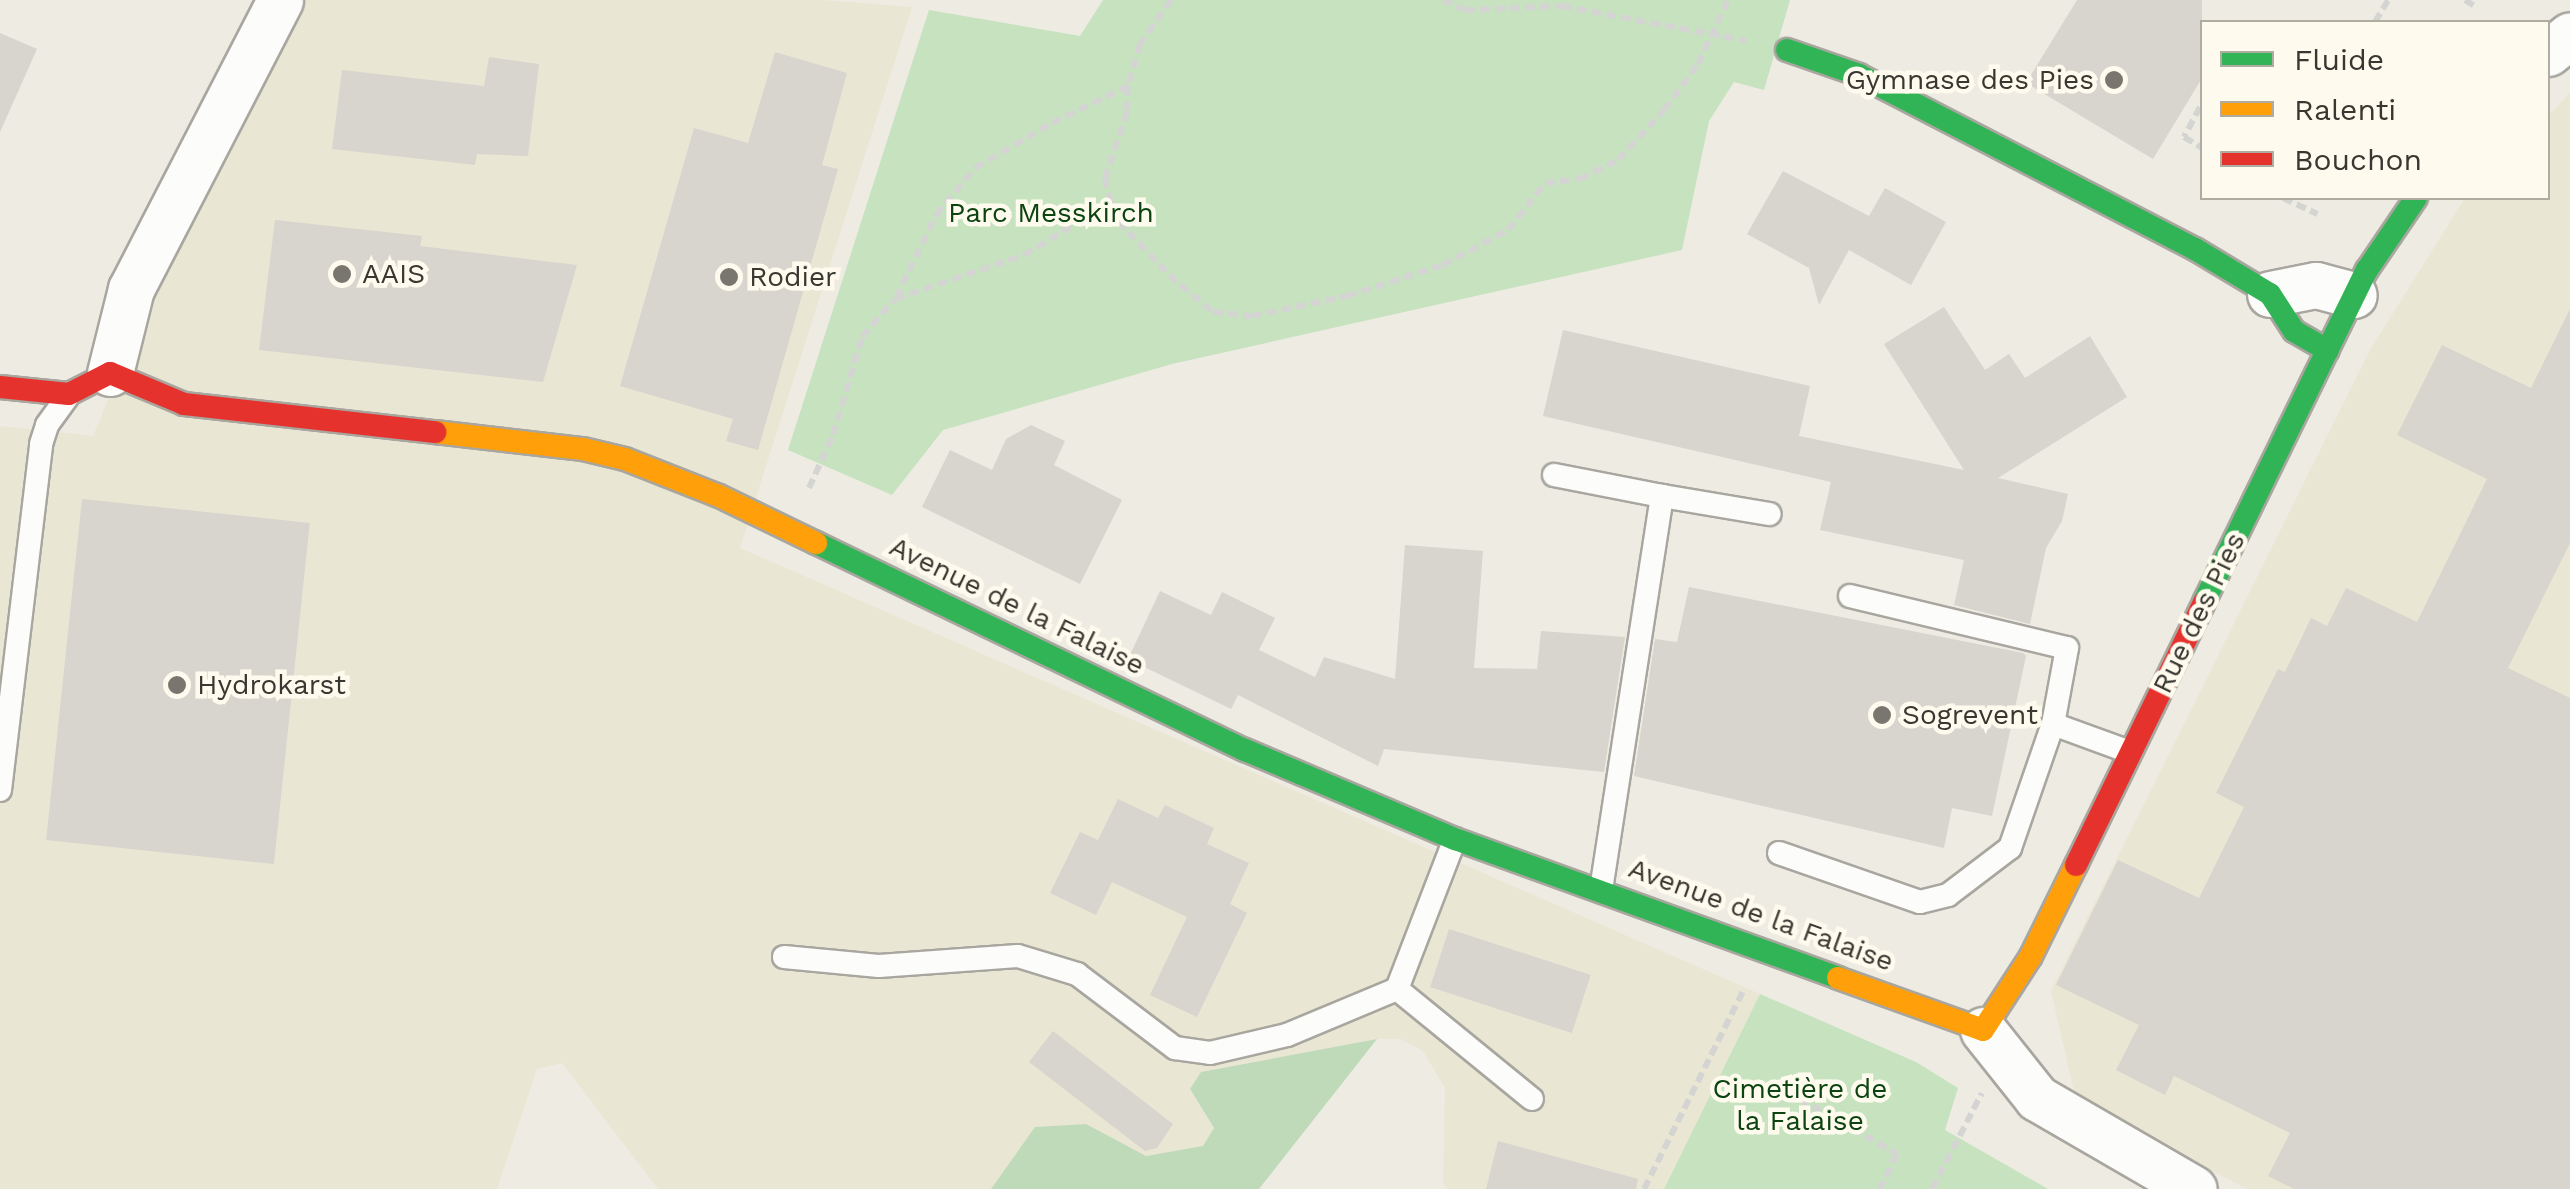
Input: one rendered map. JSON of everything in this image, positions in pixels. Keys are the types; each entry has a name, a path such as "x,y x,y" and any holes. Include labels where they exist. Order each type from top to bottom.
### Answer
{"street":[{"path":"0,388 70,394 110,373 132,289 280,0"},
{"path":"2550,52 2570,34"},
{"path":"1787,50 1859,75 2270,294 2294,331 2328,351"},
{"name":"Rue des Pies","path":"1983,1030 2031,956 2354,295 2415,200"},
{"path":"2270,294 2316,285 2354,295"},
{"name":"Avenue de la Falaise","path":"110,373 184,404 583,450 625,459 719,496 1245,750 1455,839 1983,1030"},
{"path":"1983,1030 2036,1098 2194,1189"}],"lane":[{"path":"0,790 41,444 47,425 70,394"},
{"path":"1554,475 1770,514"},
{"path":"1601,890 1662,496"},
{"path":"1779,854 1920,902 1948,895 2010,848 2053,724 2067,648 1850,596"},
{"path":"2053,724 2130,752"},
{"path":"784,957 879,966 1018,956 1077,974 1175,1048 1210,1053 1287,1035 1397,989 1455,839"},
{"path":"1397,989 1532,1099"}],"path":[{"path":"1170,0 1140,44 1128,86 1127,112 1106,178 1111,202 1118,221 1170,276 1213,312 1252,316 1347,296 1443,265 1508,230 1545,183 1580,179 1618,160 1664,110 1698,64 1728,0"},
{"path":"1443,0 1465,10 1559,3 1787,50"},
{"path":"2465,0 2478,8"},
{"path":"806,497 833,435 862,337 896,299 936,215 975,168 1052,123 1128,86"},
{"path":"2200,106 2184,136 2200,147"},
{"path":"2287,200 2318,214"},
{"path":"896,299 1024,255 1111,202"},
{"path":"1644,1189 1763,951"},
{"path":"1773,1084 1896,1154 1880,1189"},
{"path":"1932,1189 1984,1090"}],"shaded area":[{"path":"301,0 822,0 912,7 740,548 1760,994 1664,1189 1447,1189 1443,1182 1445,1088 1423,1051 1400,1039 1377,1039 1201,1072 1190,1090 1214,1129 1204,1146 1146,1156 1086,1124 1035,1127 991,1189 658,1189 562,1063 537,1069 497,1189 0,1189 0,426 93,436 209,160"},
{"path":"2570,93 2570,1189 2247,1189 2076,1100 2051,991 2370,350 2464,200 2550,200 2550,114"}],"green space":[{"name":"Parc Messkirch","path":"1103,0 1790,0 1764,90 1734,82 1709,121 1682,250 1172,364 943,430 892,495 788,450 929,10 1080,36"},
{"name":"Cimetière de la Falaise","path":"1760,994 1916,1062 1958,1088 1945,1130 2048,1189 1664,1189"},
{"path":"1377,1039 1259,1189 991,1189 1035,1127 1086,1124 1146,1156 1203,1146 1214,1128 1190,1089 1201,1072"}],"building":[{"name":"Gymnase des Pies","path":"2077,0 2202,0 2200,81 2153,159 2026,83"},
{"path":"0,33 37,49 0,132"},
{"name":"Rodier","path":"775,52 847,73 822,165 838,169 758,450 726,441 733,419 620,386 694,128 748,143"},
{"path":"489,57 539,64 528,156 477,154 475,165 332,149 342,70 484,86"},
{"path":"1783,171 1869,216 1885,188 1946,222 1911,285 1849,250 1819,305 1809,268 1747,234"},
{"path":"275,220 422,236 420,246 577,265 543,382 259,350"},
{"path":"1944,307 1985,370 2009,354 2025,378 2090,336 2127,397 1998,478 2068,494 2062,521 2046,548 2030,624 1954,605 1964,560 1820,530 1831,482 1543,416 1563,330 1810,386 1799,436 1964,470 1884,344"},
{"path":"2570,309 2570,543 2508,668 2570,698 2570,1189 2294,1189 2268,1176 2290,1133 2174,1076 2165,1095 2116,1070 2139,1025 2056,985 2118,860 2199,898 2244,807 2216,793 2278,669 2285,672 2311,618 2327,626 2346,588 2417,622 2487,479 2397,435 2442,345 2531,388"},
{"path":"1031,425 1065,441 1054,465 1122,500 1080,584 922,507 950,450 992,470 1006,439"},
{"name":"Hydrokarst","path":"82,499 310,523 274,864 46,840"},
{"path":"1405,545 1483,551 1474,668 1537,669 1541,631 1625,637 1604,772 1384,749 1378,766 1238,695 1231,709 1128,659 1160,591 1211,615 1222,592 1275,618 1259,650 1315,677 1324,657 1395,679"},
{"path":"1689,587 2023,653 2026,656 1992,816 1952,808 1944,848 1634,776 1655,639 1677,642"},
{"path":"1118,799 1158,818 1165,805 1214,828 1207,844 1249,863 1230,904 1247,913 1197,1017 1150,995 1187,917 1112,882 1096,915 1050,893 1080,832 1098,840"},
{"path":"1449,929 1591,975 1572,1033 1430,987"},
{"path":"1053,1031 1173,1124 1157,1148 1145,1151 1029,1062"},
{"path":"1498,1141 1638,1179 1636,1189 1486,1189"}],"traffic: fast":[{"path":"1787,50 1859,75 2195,249 2270,294 2294,331 2328,351"},
{"path":"2204,602 2367,270 2415,200"},
{"path":"816,543 1245,750 1455,839 1838,978"}],"traffic: slow":[{"path":"435,432 583,449 625,459 719,496 816,543"},
{"path":"1838,978 1983,1030 2031,956 2076,865"}],"traffic: jam":[{"path":"0,387 69,394 110,373 184,404 435,432"},
{"path":"2076,865 2204,602"}],"place":[{"name":"Gymnase des Pies","path":"2114,80"},
{"name":"AAIS","path":"342,274"},
{"name":"Rodier","path":"729,277"},
{"name":"Hydrokarst","path":"177,685"},
{"name":"Sogrevent","path":"1882,715"}]}
